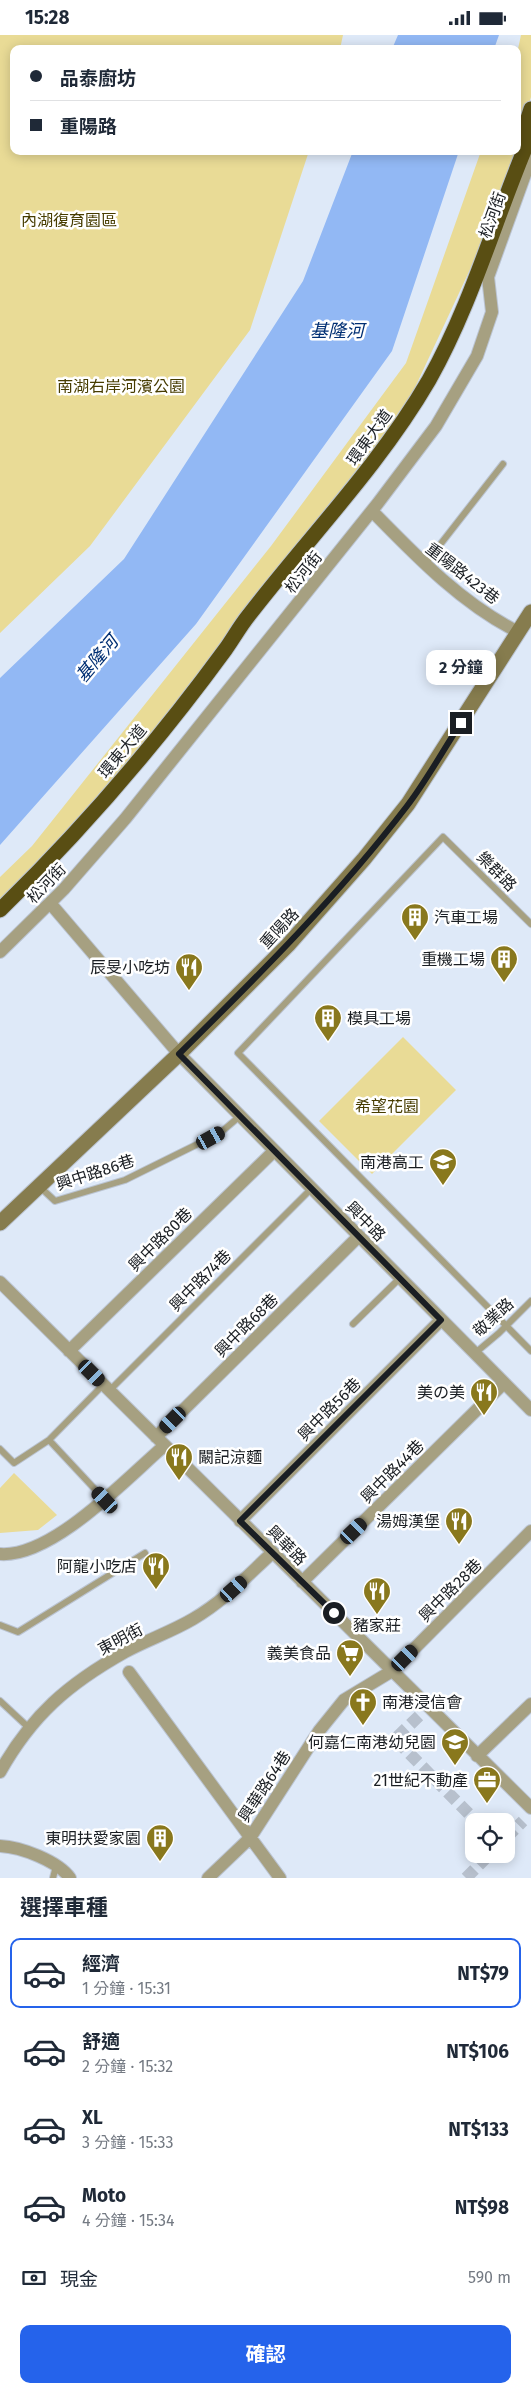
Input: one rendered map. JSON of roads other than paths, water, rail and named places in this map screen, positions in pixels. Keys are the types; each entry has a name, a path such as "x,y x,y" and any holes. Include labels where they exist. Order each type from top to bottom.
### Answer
{"highway":[{"name":"環東大道","path":"521,138 531,109"},
{"name":"環東大道","path":"0,910 56,855 176,713 225,650 248,616 350,492 398,430 429,379 471,294 513,176 531,133"},
{"name":"環東大道","path":"0,910 81,825 121,779 320,528 421,391 464,308 515,155"}],"street":[{"name":"松河街","path":"0,952 50,903 125,819 372,511 436,427 477,357 492,311 488,277 531,158"},
{"name":"重陽路423巷","path":"372,511 424,565 501,623 518,632"},
{"name":"重陽路","path":"0,1223 179,1054 288,945 408,804 531,612"},
{"name":"興中路","path":"50,903 179,1054 531,1411"},
{"name":"興中路80巷","path":"69,1351 274,1151"},
{"name":"興中路68巷","path":"0,1554 15,1555 31,1549 68,1528 105,1500 359,1236"},
{"name":"興華路","path":"0,1283 531,1808"},
{"name":"興中路56巷","path":"240,1521 441,1320"},
{"name":"興中路44巷","path":"302,1582 504,1383"},
{"name":"興中路28巷","path":"392,1671 531,1531"},
{"name":"東明街","path":"0,1772 28,1727 43,1710 85,1676 123,1653 193,1619 226,1597 272,1553"},
{"name":"興華路64巷","path":"208,1878 250,1838 319,1731 344,1700 392,1671"},
{"path":"129,1672 280,1878"},
{"path":"477,1756 531,1705"},
{"path":"0,1846 33,1853 55,1872 70,1878"}],"lane":[{"path":"424,565 503,464"},
{"name":"樂群路","path":"507,1325 238,1053 444,837 531,923"},
{"name":"興中路86巷","path":"39,1187 55,1201 125,1180 220,1133 240,1116"},
{"name":"興中路74巷","path":"0,1449 14,1463 49,1440 106,1388 311,1189"},
{"path":"353,1324 400,1279"},
{"name":"敬業路","path":"474,1353 507,1325 531,1301"},
{"path":"507,1325 531,1351"},
{"path":"49,1440 105,1500"},
{"path":"0,1625 18,1632 146,1553"},
{"path":"0,1701 28,1727"}],"water":[{"path":"398,35 499,35 495,45 394,45"},
{"name":"基隆河","path":"351,155 458,155 392,351 196,624 0,845 0,678 124,559 303,281"}],"tunnel":[{"path":"419,1716 395,1739 468,1813"},
{"path":"515,1829 523,1821"},
{"path":"466,1878 481,1863"}],"place":[{"name":"汽車工場","path":"415,941"},
{"name":"重機工場","path":"504,983"},
{"name":"辰旻小吃坊","path":"189,991"},
{"name":"模具工場","path":"328,1042"},
{"name":"南港高工","path":"443,1186"},
{"name":"美の美","path":"484,1416"},
{"name":"闞記涼麵","path":"179,1481"},
{"name":"湯姆漢堡","path":"459,1545"},
{"name":"阿龍小吃店","path":"156,1590"},
{"name":"豬家莊","path":"377,1615"},
{"name":"義美食品","path":"350,1677"},
{"name":"南港浸信會","path":"363,1726"},
{"name":"何嘉仁南港幼兒園","path":"455,1766"},
{"name":"21世紀不動產","path":"487,1804"},
{"name":"東明扶愛家園","path":"160,1862"}],"park label":[{"name":"內湖復育園區","path":"69,220"},
{"name":"南湖右岸河濱公園","path":"121,386"},
{"name":"希望花園","path":"387,1106"}]}
